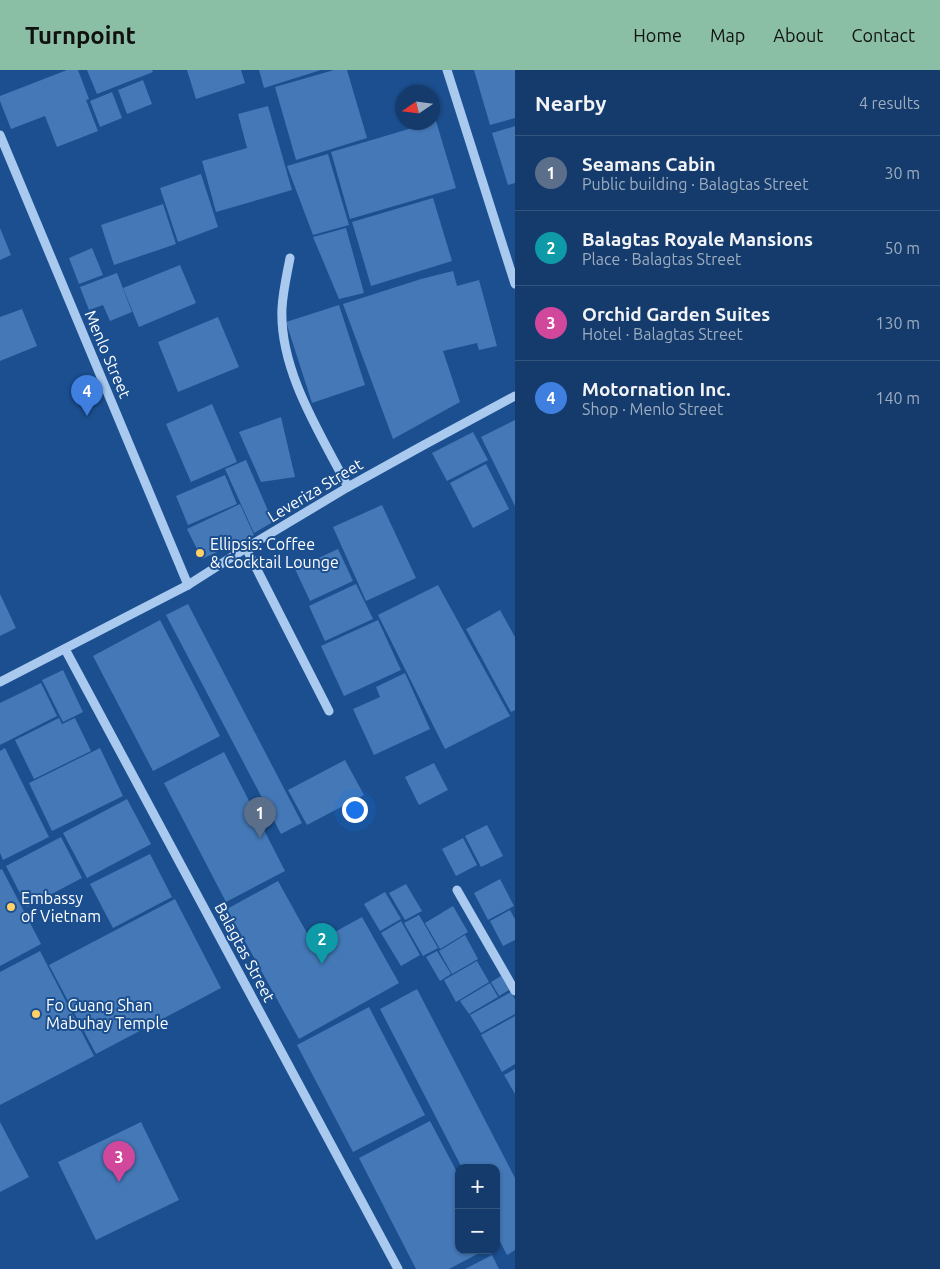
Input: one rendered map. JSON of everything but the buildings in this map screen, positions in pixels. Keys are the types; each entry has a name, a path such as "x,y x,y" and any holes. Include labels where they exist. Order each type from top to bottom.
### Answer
{"street":[{"path":"447,70 515,284"},
{"name":"Menlo Street","path":"0,135 188,585"},
{"path":"290,258 282,308 284,342 303,400 348,487"},
{"name":"Leveriza Street","path":"0,682 188,585 348,487 515,396"},
{"path":"246,548 329,711"},
{"name":"Balagtas Street","path":"65,649 398,1269"},
{"path":"457,890 515,991"}],"place":[{"name":"Motornation Inc.","path":"87,416"},
{"name":"Ellipsis: Coffee & Cocktail Lounge","path":"200,553"},
{"name":"Seamans Cabin","path":"260,838"},
{"name":"Embassy of Vietnam","path":"11,907"},
{"name":"Balagtas Royale Mansions","path":"322,964"},
{"name":"Fo Guang Shan Mabuhay Temple","path":"36,1014"},
{"name":"Orchid Garden Suites","path":"119,1182"}]}
